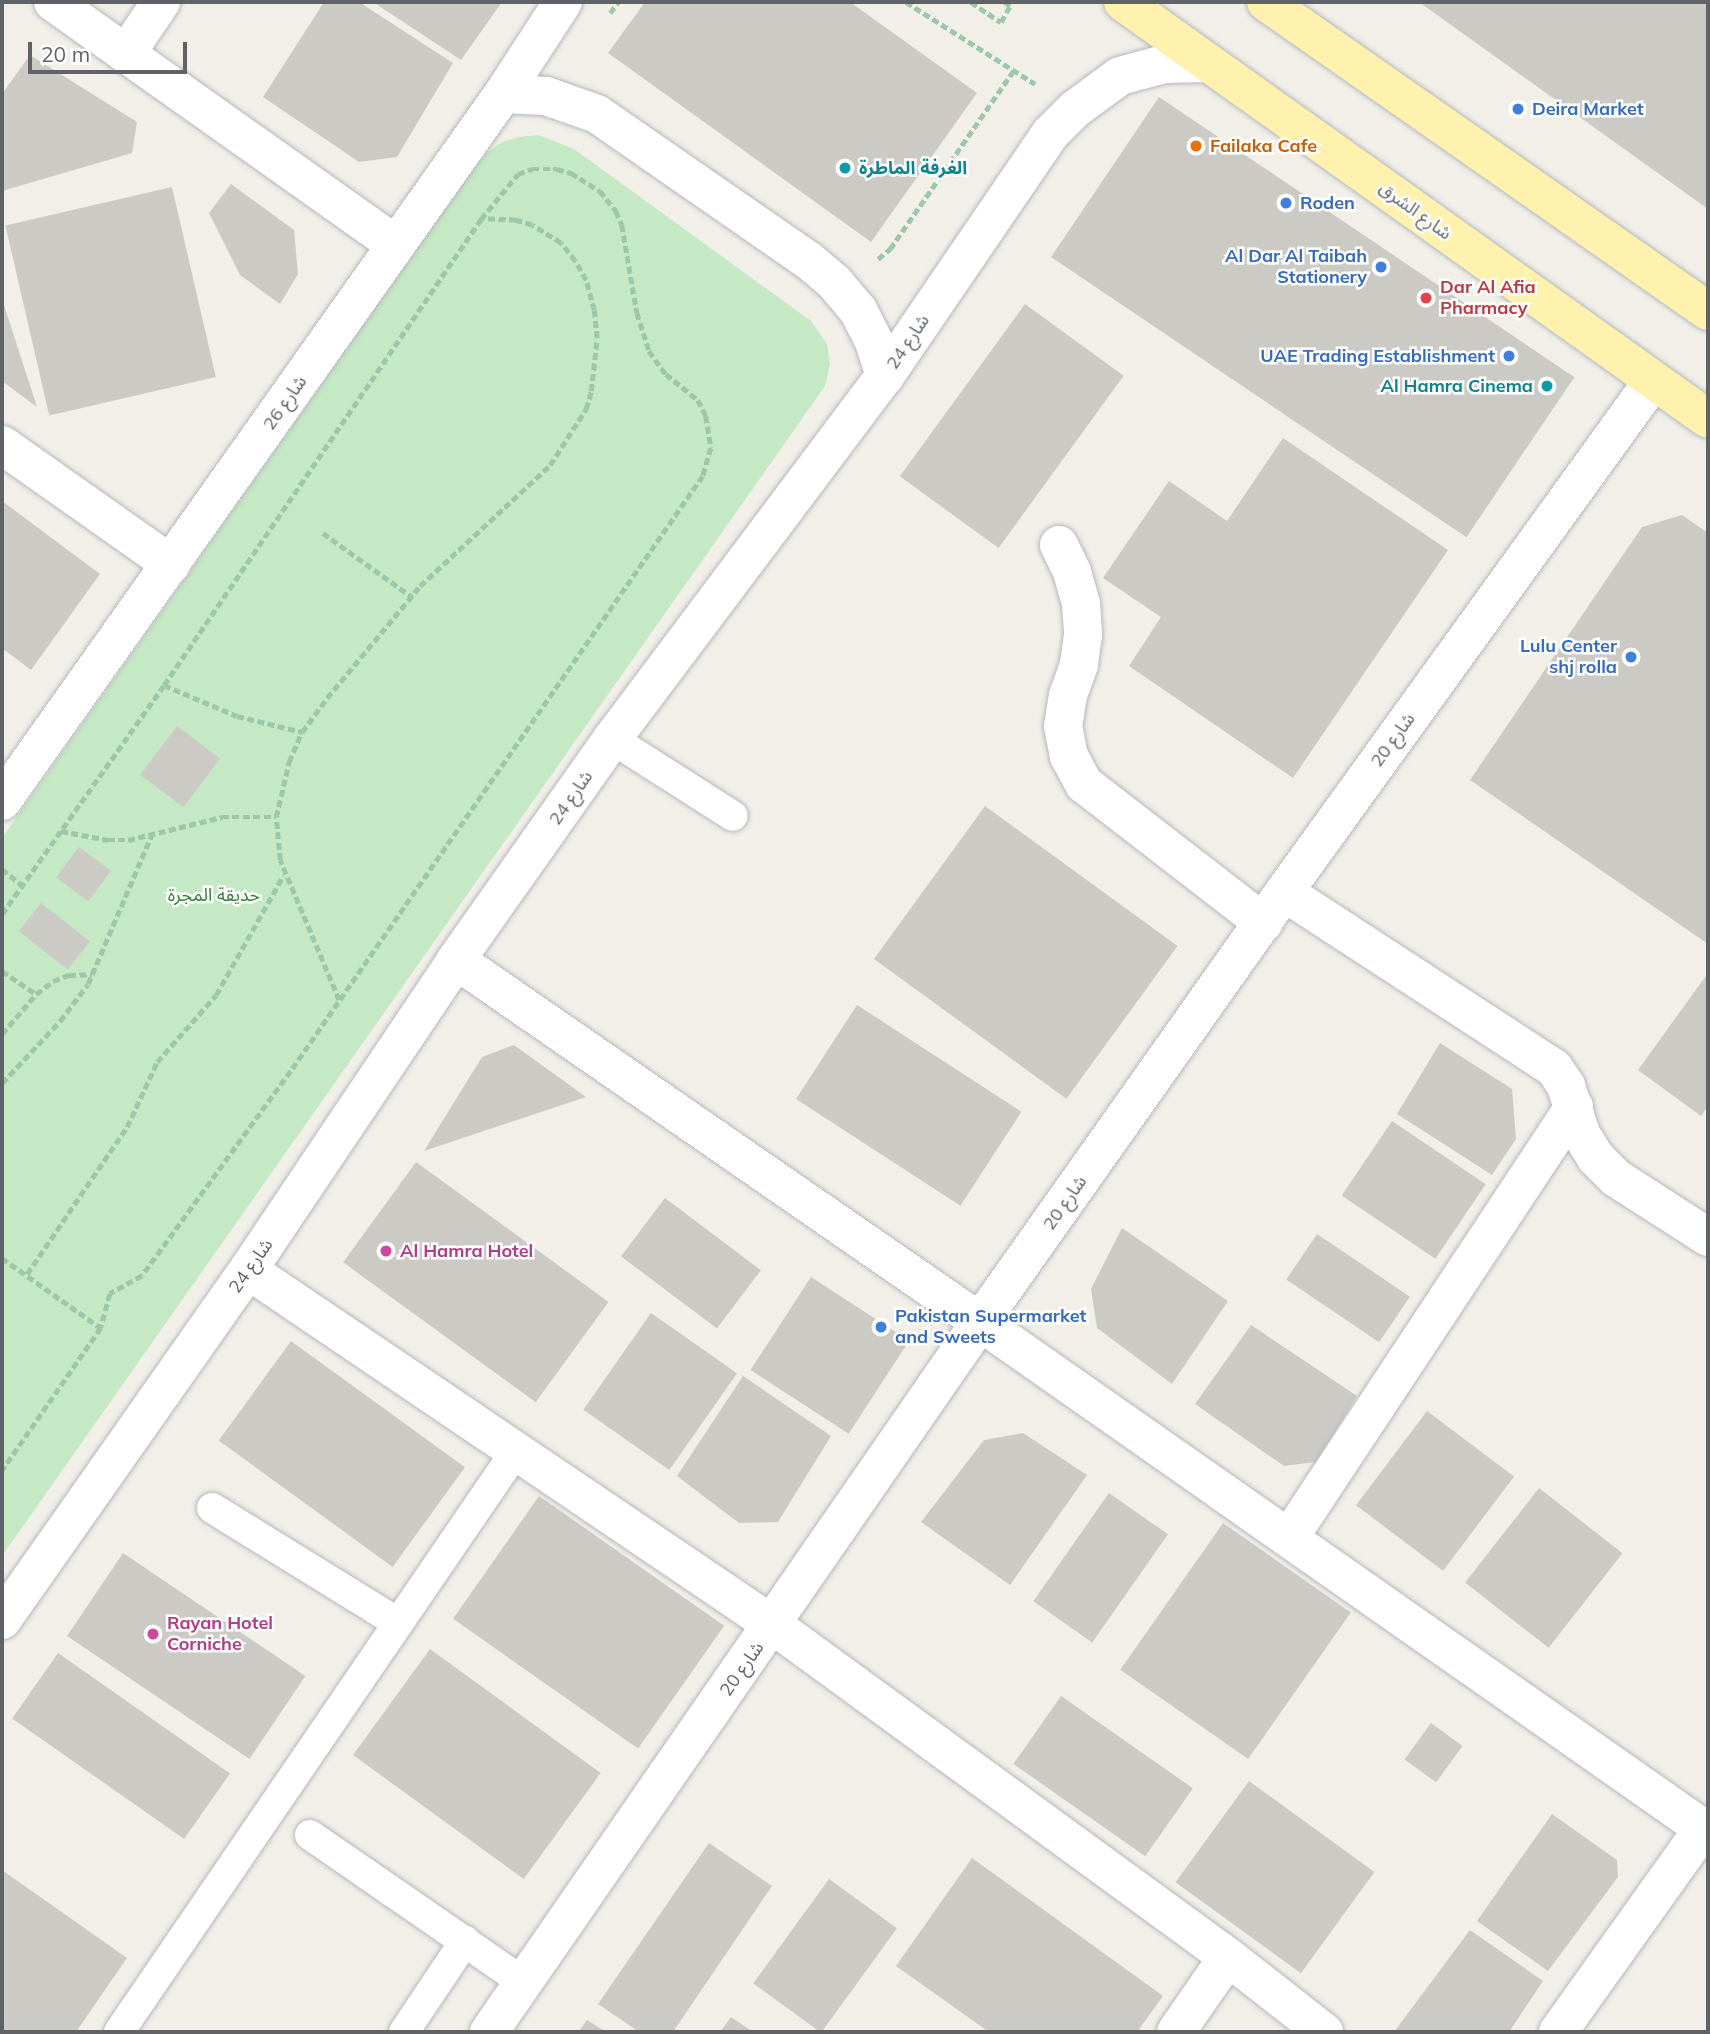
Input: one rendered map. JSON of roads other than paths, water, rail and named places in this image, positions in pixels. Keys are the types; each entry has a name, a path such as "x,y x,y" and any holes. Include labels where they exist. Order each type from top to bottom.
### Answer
{"main road":[{"name":"شارع الشرق","path":"1123,2 1708,419"},
{"path":"1266,2 1708,311"}],"street":[{"path":"53,2 396,245"},
{"path":"126,54 160,2"},
{"name":"شارع 26","path":"2,801 503,94 563,2"},
{"name":"شارع 24","path":"2,1620 248,1270 456,960 612,739 885,376 1051,134 1075,109 1120,76 1164,64 1208,63"},
{"path":"503,94 546,96 597,114 808,260 835,282 858,310 874,342 885,376"},
{"name":"شارع 20","path":"489,2032 980,1322 1274,907 1653,381"},
{"path":"2,445 172,564"},
{"path":"1059,545 1072,572 1081,604 1083,635 1079,665 1068,695 1063,726 1069,756 1084,784 1274,907 1536,1054 1554,1068 1566,1086 1581,1134 1603,1165 1616,1178 1708,1237"},
{"path":"456,960 980,1322 1705,1830 1559,2032"},
{"path":"1289,1538 1574,1107"},
{"path":"248,1270 773,1625 1228,1957 1324,2032"},
{"path":"1176,2032 1228,1957"}],"lane":[{"path":"612,739 733,816"},
{"path":"119,2032 516,1451"},
{"path":"212,1507 398,1623"},
{"path":"310,1835 523,1982"},
{"path":"404,2032 465,1941"}],"place":[{"name":"Deira Market","path":"1518,109"},
{"name":"Failaka Cafe","path":"1196,146"},
{"name":"الغرفة الماطرة","path":"845,168"},
{"name":"Roden","path":"1286,203"},
{"name":"Al Dar Al Taibah Stationery","path":"1381,267"},
{"name":"Dar Al Afia Pharmacy","path":"1426,298"},
{"name":"UAE Trading Establishment","path":"1509,356"},
{"name":"Al Hamra Cinema","path":"1547,386"},
{"name":"Lulu Center shj rolla","path":"1631,657"},
{"name":"Al Hamra Hotel","path":"386,1251"},
{"name":"Pakistan Supermarket and Sweets","path":"881,1327"},
{"name":"Rayan Hotel Corniche","path":"153,1634"}],"park label":[{"name":"حديقة المجرة","path":"214,895"}]}
